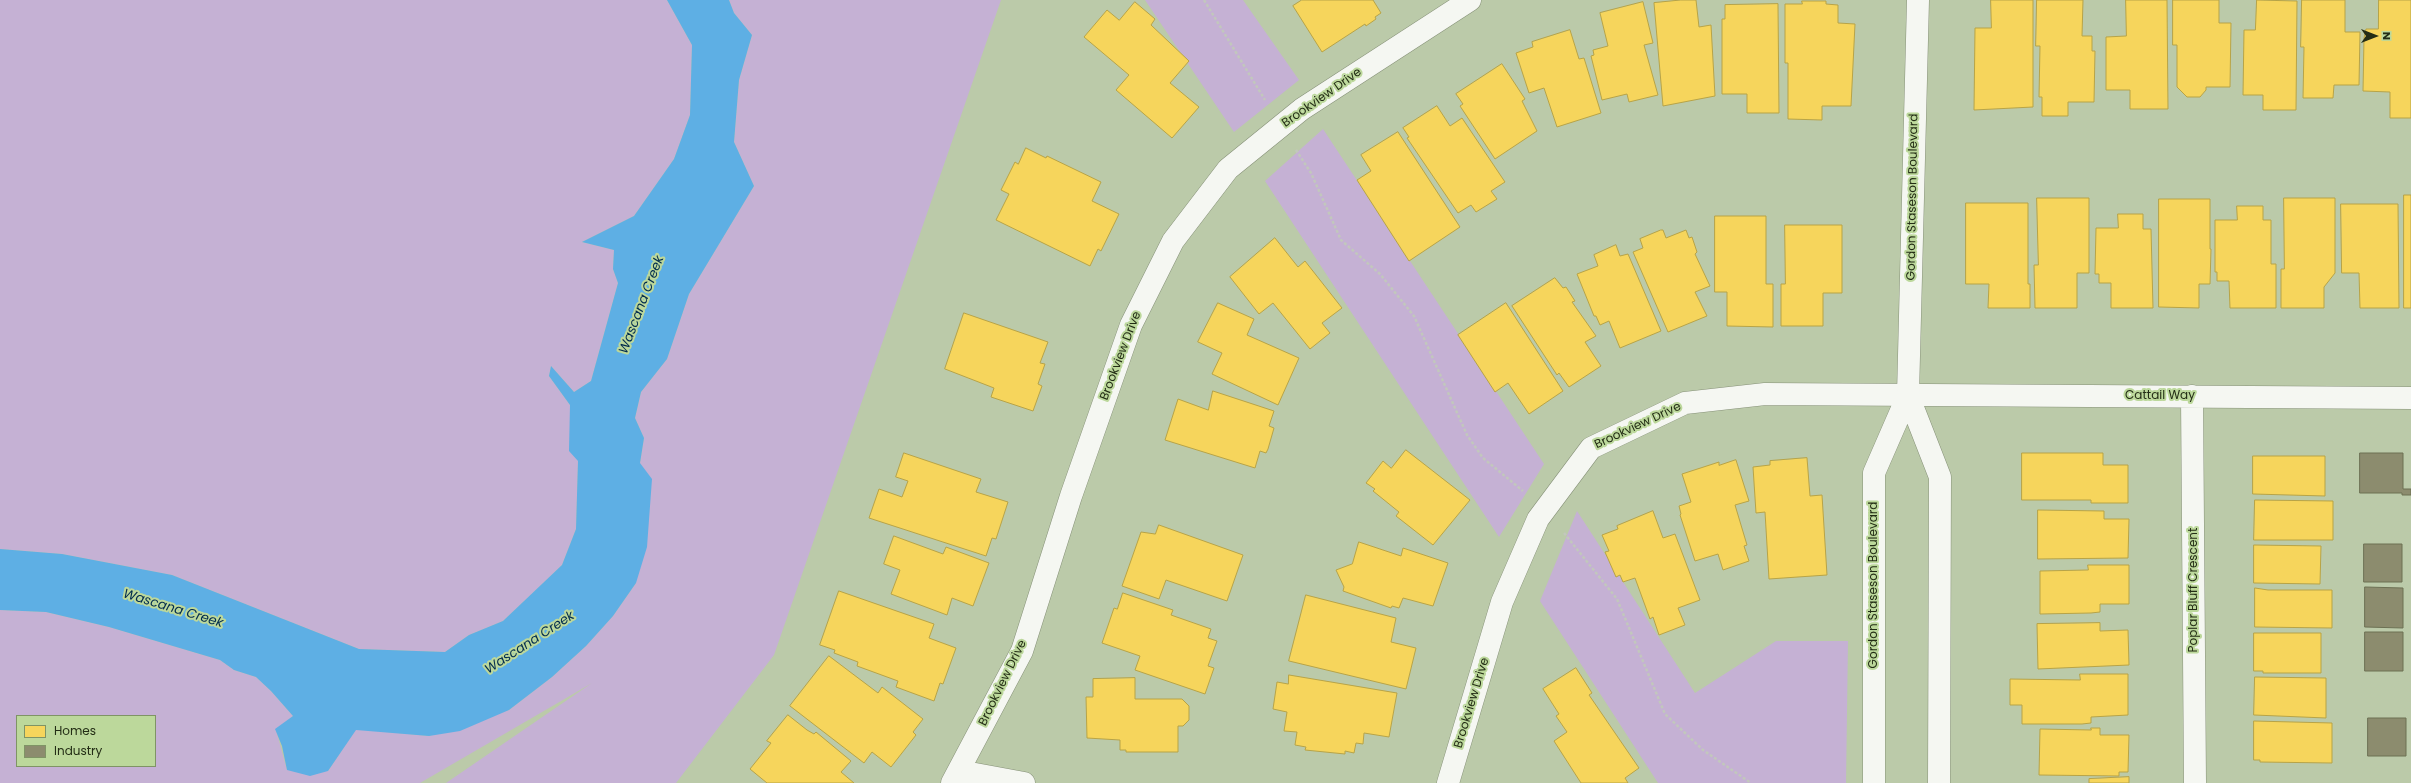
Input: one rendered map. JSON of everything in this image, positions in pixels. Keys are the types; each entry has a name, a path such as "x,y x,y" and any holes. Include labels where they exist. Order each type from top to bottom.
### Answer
{"street":[{"name":"Brookview Drive","path":"1024,783 956,777 1022,650 1071,496 1131,325 1169,248 1228,169 1302,109 1470,0"},
{"name":"Gordon Staseson Boulevard","path":"1874,783 1874,473 1908,395 1918,0"},
{"name":"Brookview Drive","path":"1448,783 1502,602 1538,519 1591,448 1685,403 1765,394 1908,395"},
{"name":"Gordon Staseson Boulevard","path":"1908,395 1940,477 1939,783"},
{"name":"Cattail Way","path":"1908,395 2411,398"},
{"name":"Poplar Bluff Crescent","path":"2192,396 2195,783"}],"path":[{"path":"1204,0 1311,173 1341,240 1380,274 1414,316 1467,435 1483,458 1546,509 1618,599 1665,714 1703,750 1752,783"}],"shaded area":[{"path":"0,0 667,0 692,45 690,115 674,159 634,216 582,242 614,250 613,269 618,283 591,381 574,392 551,366 549,376 570,405 578,461 576,529 562,565 503,621 469,635 445,652 359,649 172,575 62,554 0,549"},
{"path":"729,0 1001,0 774,655 676,783 446,783 592,683 420,783 0,783 0,610 46,612 109,627 220,660 234,670 256,677 271,691 293,716 276,730 287,770 328,771 356,729 429,736 509,710 552,677 586,646 613,616 636,583 640,463 644,438 635,418 641,392 667,359 689,294 754,186 734,142 739,80 752,35 734,13"},
{"path":"1145,0 1243,0 1299,80 1234,132"},
{"path":"1323,129 1544,464 1499,537 1265,181"},
{"path":"1577,511 1695,693 1776,641 1848,641 1846,783 1658,783 1540,601"}],"water":[{"name":"Wascana Creek","path":"667,0 729,0 734,13 752,35 739,80 734,142 754,186 689,294 667,359 641,392 635,418 644,438 640,463 652,479 647,547 636,583 613,616 586,646 552,677 509,710 460,731 429,736 356,730 328,771 310,776 287,770 282,746 275,729 293,716 271,691 256,677 234,670 220,660 109,627 46,612 0,610 0,549 62,554 172,575 359,649 445,652 469,635 503,621 562,565 576,529 578,461 569,451 570,405 549,376 551,366 574,392 591,381 618,283 613,269 614,250 582,242 634,216 674,159 690,115 692,45"}],"building: Homes":[{"path":"1302,0 1373,0 1381,13 1375,17 1376,19 1366,26 1365,24 1322,52 1293,6"},
{"path":"1696,0 1699,27 1711,25 1715,96 1663,106 1654,3"},
{"path":"1991,0 2033,0 2033,107 1974,110 1975,28 1991,28"},
{"path":"2037,0 2083,0 2082,36 2092,36 2092,51 2095,51 2094,102 2068,102 2068,116 2042,116 2042,97 2039,97 2040,46 2036,46"},
{"path":"2126,0 2167,0 2168,109 2130,109 2130,90 2106,90 2106,37 2126,36"},
{"path":"2173,0 2219,0 2219,23 2231,23 2230,87 2206,87 2206,90 2200,97 2187,97 2177,87 2177,45 2173,45"},
{"path":"2257,0 2297,1 2296,110 2263,110 2263,95 2243,95 2244,30 2255,30"},
{"path":"2302,0 2345,0 2345,32 2360,32 2359,85 2334,85 2333,98 2303,98 2304,47 2301,47"},
{"path":"2379,0 2411,0 2411,118 2390,118 2390,92 2363,91 2364,38 2366,29 2378,29"},
{"path":"1802,1 1826,1 1826,4 1838,5 1838,23 1855,24 1851,106 1822,106 1822,120 1788,119 1788,63 1785,63 1785,4 1802,4"},
{"path":"1135,2 1155,19 1151,25 1189,61 1170,83 1199,107 1172,138 1116,90 1129,75 1084,37 1107,10 1119,20"},
{"path":"1643,2 1653,43 1644,45 1658,95 1629,102 1627,94 1602,100 1591,56 1594,55 1593,50 1608,46 1600,13"},
{"path":"1778,4 1779,113 1747,113 1747,94 1722,94 1722,19 1725,19 1725,5"},
{"path":"1570,30 1579,59 1584,58 1601,113 1557,127 1544,88 1529,93 1516,53 1533,47 1532,42"},
{"path":"1502,64 1525,99 1522,101 1537,131 1495,159 1460,106 1463,104 1456,94"},
{"path":"1437,106 1450,126 1462,118 1505,182 1491,191 1497,199 1476,212 1471,205 1458,213 1407,138 1409,137 1403,128"},
{"path":"1398,132 1460,227 1409,261 1357,180 1371,171 1361,155"},
{"path":"1026,148 1046,158 1047,156 1101,182 1092,201 1119,214 1101,251 1098,249 1090,266 996,220 1009,194 1001,190 1015,162 1018,164"},
{"path":"2404,195 2411,195 2411,308 2404,308"},
{"path":"2037,198 2089,198 2089,273 2077,273 2077,308 2035,308 2034,265 2038,265"},
{"path":"2284,198 2335,198 2335,273 2324,287 2324,308 2281,308 2281,269 2284,269"},
{"path":"2159,199 2210,199 2210,284 2199,284 2199,308 2159,307"},
{"path":"1966,203 2028,203 2028,284 2030,284 2030,308 1988,308 1989,284 1966,284"},
{"path":"2341,204 2398,204 2399,308 2360,308 2359,273 2342,273"},
{"path":"2237,206 2263,206 2263,220 2271,220 2271,264 2276,264 2276,308 2230,308 2229,281 2217,281 2217,272 2215,272 2215,220 2237,220"},
{"path":"2118,214 2143,214 2143,229 2151,229 2153,308 2111,308 2111,283 2099,283 2099,274 2095,274 2096,228 2118,228"},
{"path":"1715,216 1766,216 1766,284 1773,284 1773,327 1727,326 1727,292 1715,292"},
{"path":"1785,225 1842,225 1842,293 1823,293 1823,326 1781,326 1781,284 1785,284"},
{"path":"1663,230 1666,238 1686,230 1689,238 1692,237 1697,252 1695,254 1710,286 1695,292 1707,316 1668,332 1633,252 1643,248 1640,239"},
{"path":"1275,238 1298,267 1305,261 1342,308 1322,323 1330,333 1310,349 1273,303 1259,314 1230,277"},
{"path":"1616,245 1620,256 1628,254 1661,331 1620,348 1609,321 1600,325 1596,316 1594,316 1577,274 1598,266 1594,255"},
{"path":"1555,278 1563,288 1566,287 1575,301 1572,302 1596,336 1585,342 1601,366 1569,387 1559,373 1557,375 1512,306"},
{"path":"1218,303 1254,319 1247,335 1299,358 1278,405 1212,374 1222,353 1198,342"},
{"path":"1506,303 1563,391 1529,414 1508,383 1495,392 1458,335"},
{"path":"964,313 1048,342 1040,363 1045,364 1038,384 1042,386 1033,411 991,397 994,388 945,369"},
{"path":"1213,391 1274,411 1269,426 1274,428 1268,449 1266,453 1260,451 1255,468 1165,440 1178,399 1208,410"},
{"path":"1406,450 1470,500 1433,545 1396,516 1399,512 1373,491 1375,489 1366,483 1383,461 1391,468"},
{"path":"904,453 981,479 976,492 1008,502 996,539 992,538 986,556 869,518 879,489 902,497 908,481 896,477"},
{"path":"2022,453 2103,453 2103,465 2128,465 2128,503 2091,503 2091,500 2022,500"},
{"path":"2253,456 2325,456 2325,496 2253,494"},
{"path":"1807,458 1810,496 1822,495 1827,575 1769,579 1765,512 1756,513 1753,467 1770,465 1770,461"},
{"path":"1736,460 1749,501 1735,505 1747,545 1744,546 1749,561 1723,570 1718,554 1695,561 1680,515 1679,506 1691,502 1682,474 1719,462 1719,465"},
{"path":"2255,500 2333,501 2333,540 2254,540"},
{"path":"2038,510 2104,511 2104,519 2129,519 2128,558 2038,559"},
{"path":"1653,511 1663,538 1675,534 1700,600 1678,608 1685,625 1659,635 1653,617 1650,619 1635,578 1623,582 1620,575 1616,577 1605,552 1609,551 1602,535 1618,529 1617,526"},
{"path":"1159,525 1243,555 1227,601 1166,580 1159,599 1122,586 1141,532 1155,534"},
{"path":"894,536 943,554 946,547 989,563 973,606 952,598 947,615 891,594 900,570 884,564"},
{"path":"1359,542 1401,556 1403,548 1448,563 1433,606 1403,598 1399,608 1392,606 1391,608 1343,591 1344,587 1336,570 1352,564"},
{"path":"2254,545 2321,546 2320,584 2254,583"},
{"path":"2088,565 2129,565 2129,604 2100,604 2100,612 2040,614 2040,571 2088,570"},
{"path":"2255,588 2268,590 2332,590 2332,628 2255,627"},
{"path":"839,591 934,624 929,638 956,648 943,684 940,683 934,701 896,687 898,681 857,666 858,662 834,653 835,650 820,645"},
{"path":"1123,593 1173,610 1171,615 1211,629 1208,638 1217,641 1208,666 1214,668 1205,694 1135,670 1140,656 1102,643 1114,608 1117,609"},
{"path":"1306,595 1396,618 1391,642 1416,648 1406,689 1289,661"},
{"path":"2100,623 2100,631 2128,630 2129,665 2038,669 2037,624"},
{"path":"2254,633 2321,633 2321,673 2263,673 2263,671 2254,671"},
{"path":"829,656 878,693 882,687 923,719 913,732 916,735 891,767 872,752 864,763 790,706"},
{"path":"1576,668 1592,693 1589,695 1639,768 1625,778 1628,783 1581,783 1554,741 1567,732 1556,716 1559,714 1543,689"},
{"path":"2080,674 2128,674 2128,715 2091,717 2091,723 2082,724 2022,724 2022,705 2010,705 2010,679 2080,680"},
{"path":"1289,675 1397,693 1389,737 1364,733 1363,744 1356,743 1354,753 1345,751 1345,754 1305,750 1306,747 1295,745 1297,732 1284,731 1287,712 1273,709 1277,682 1288,684"},
{"path":"2255,677 2326,678 2326,718 2254,715"},
{"path":"1135,678 1135,699 1182,699 1189,706 1189,720 1183,726 1178,726 1178,752 1126,752 1126,750 1120,750 1120,740 1087,738 1086,697 1093,697 1093,679"},
{"path":"788,715 807,730 814,734 816,732 851,761 841,772 854,783 767,783 750,769 771,743 767,741"},
{"path":"2254,721 2332,723 2332,763 2260,762 2260,760 2254,760"},
{"path":"2091,728 2100,728 2100,735 2129,735 2128,772 2119,772 2119,776 2039,775 2040,729 2091,730"},
{"path":"2129,777 2129,783 2089,783 2089,779"}],"building: Industry":[{"path":"2360,453 2403,453 2403,489 2411,489 2411,495 2402,495 2402,493 2360,493"},
{"path":"2364,544 2402,544 2402,582 2364,582"},
{"path":"2365,587 2403,588 2403,628 2365,627"},
{"path":"2365,632 2403,632 2403,671 2365,671"},
{"path":"2368,718 2406,718 2406,756 2368,756"}]}
